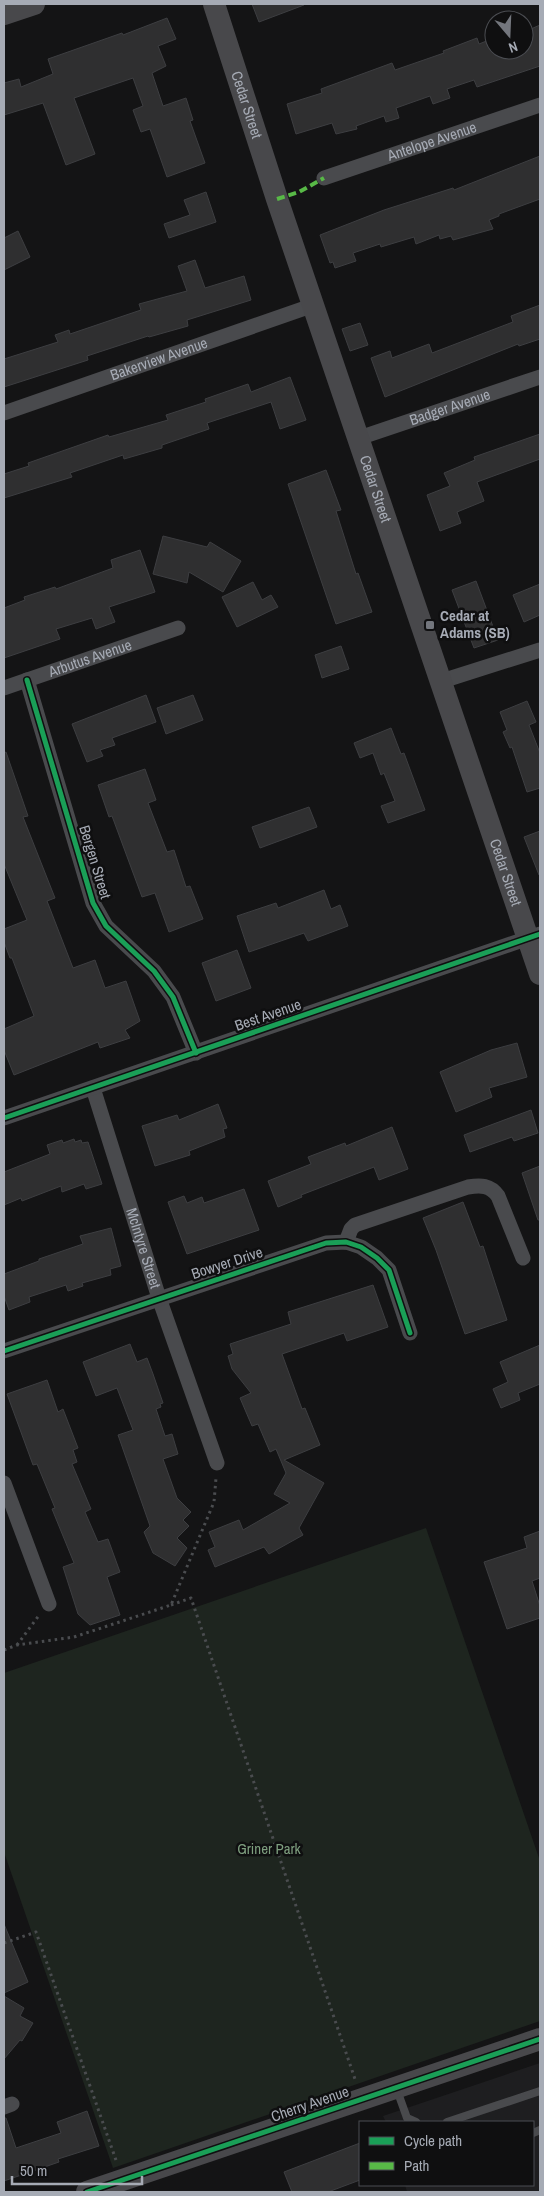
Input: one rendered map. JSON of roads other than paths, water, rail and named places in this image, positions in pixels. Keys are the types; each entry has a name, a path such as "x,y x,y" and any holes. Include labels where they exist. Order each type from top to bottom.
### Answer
{"main road":[{"path":"4,14 34,4"},
{"name":"Cedar Street","path":"214,4 442,681 535,936 540,974"},
{"name":"Cherry Avenue","path":"87,2192 540,2039"}],"street":[{"name":"Antelope Avenue","path":"324,178 540,105"},
{"name":"Bakerview Avenue","path":"4,413 314,305"},
{"name":"Badger Avenue","path":"359,438 540,377"},
{"name":"Arbutus Avenue","path":"4,688 178,628"},
{"path":"442,681 540,650"},
{"name":"Bergen Street","path":"27,680 94,903 106,926 154,971 173,997 196,1053"},
{"name":"Best Avenue","path":"4,1118 535,936"},
{"name":"McIntyre Street","path":"93,1088 159,1298 217,1463"},
{"path":"410,1333 389,1270 377,1258 361,1247 346,1242 351,1229 355,1225 468,1187 484,1186 494,1190 498,1196 523,1258"},
{"name":"Bowyer Drive","path":"4,1351 326,1244 346,1242"},
{"path":"4,1483 49,1604"}],"lane":[{"path":"396,2088 408,2118 414,2121"},
{"path":"449,2121 540,2091"}],"place":[{"name":"Cedar at Adams (SB)","path":"430,625"}],"park label":[{"name":"Griner Park","path":"269,1849"}]}
